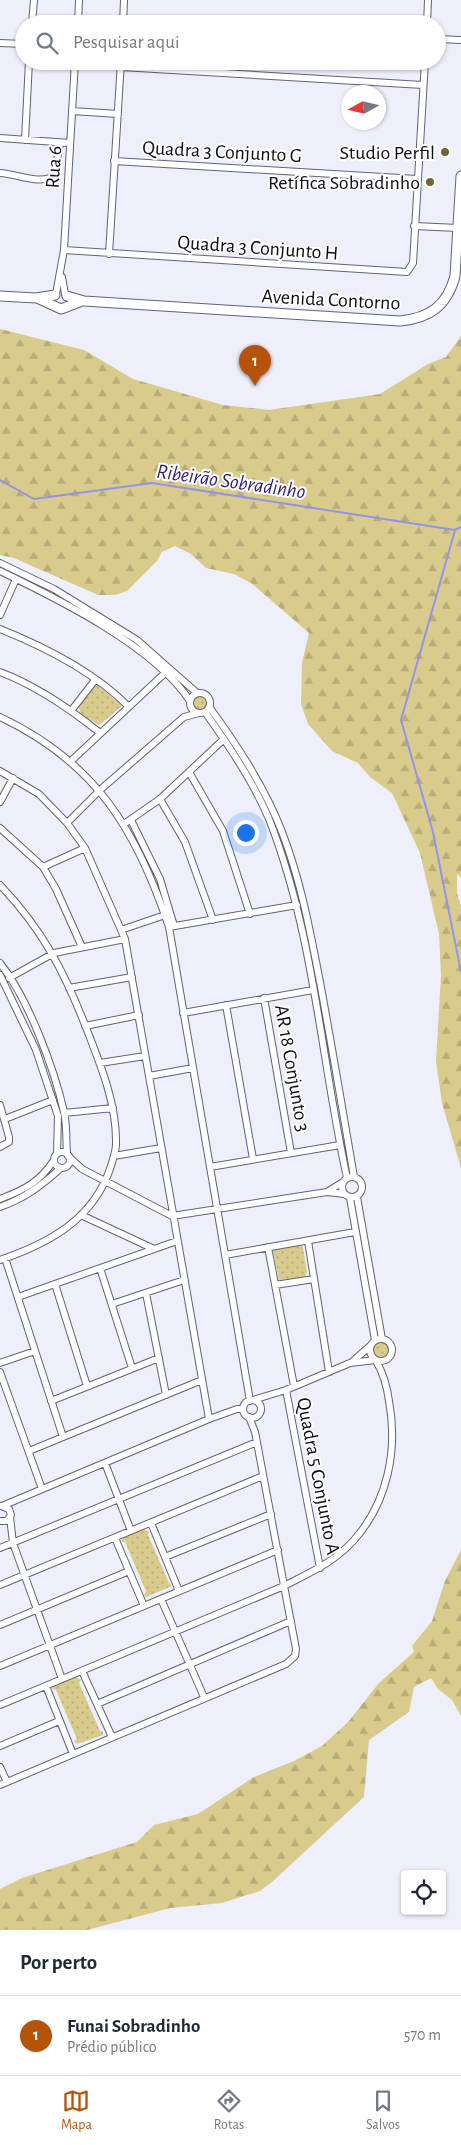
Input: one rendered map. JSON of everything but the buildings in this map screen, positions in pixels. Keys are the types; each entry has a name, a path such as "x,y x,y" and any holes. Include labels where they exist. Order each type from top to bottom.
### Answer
{"main road":[{"name":"Avenida Contorno","path":"62,297 84,301 409,320 433,311 448,296 454,276 461,176"},
{"path":"0,296 62,297"},
{"path":"36,298 61,308 62,297"},
{"path":"55,305 62,297"}],"street":[{"path":"33,15 34,0"},
{"path":"71,0 79,0 78,15"},
{"path":"123,15 124,0"},
{"path":"427,15 428,0"},
{"path":"446,39 461,40"},
{"path":"0,43 15,44"},
{"path":"25,140 29,70"},
{"name":"Rua 6","path":"62,297 61,274 74,70"},
{"path":"109,254 121,70"},
{"path":"207,70 423,85"},
{"path":"424,70 414,226 458,228"},
{"path":"72,111 118,114"},
{"path":"0,138 70,143"},
{"path":"0,173 16,174 36,179 50,178 55,172 60,143"},
{"name":"Quadra 3 Conjunto G","path":"114,161 417,179"},
{"name":"Quadra 3 Conjunto H","path":"64,250 405,273 411,269 413,263 414,226"},
{"path":"0,564 54,589 129,635 197,693 207,696 204,711 246,773 268,818 297,905 348,1179"},
{"path":"0,572 102,625 166,673 190,702 204,711 260,785 282,831 306,912 348,1179 378,1340"},
{"path":"0,615 16,579"},
{"path":"0,629 77,667 128,706"},
{"path":"0,672 14,677 71,711 99,732"},
{"path":"70,762 99,732 166,673"},
{"path":"71,711 95,680"},
{"path":"184,717 192,696 197,693"},
{"path":"67,823 100,790 184,717 204,711"},
{"path":"0,717 62,754 100,790 124,824 152,878 165,915 172,927"},
{"path":"124,824 160,799 224,739"},
{"path":"0,771 39,794 67,823 84,848 125,939 209,1419"},
{"path":"189,772 223,831 250,914"},
{"path":"0,802 13,778"},
{"path":"160,799 185,842 213,920"},
{"path":"131,820 160,879 172,927 183,1013 227,1269 252,1401 260,1409"},
{"path":"0,828 43,868 56,889 82,948"},
{"path":"43,868 84,848"},
{"path":"0,885 19,905 54,953 100,1063 113,1108 117,1146 106,1182 74,1223 49,1241 3,1259 18,1297 63,1437"},
{"path":"172,927 297,905"},
{"path":"121,930 165,915"},
{"path":"62,1168 55,1157 58,1116 53,1100 36,1050 1,979 11,976 54,953 125,939"},
{"path":"0,963 11,976 35,1027 64,1113 69,1163 21,1200 0,1207"},
{"path":"69,988 132,977"},
{"path":"264,998 313,990"},
{"name":"AR 18 Conjunto 3","path":"183,1013 264,998 291,1153"},
{"path":"226,1005 253,1159"},
{"path":"85,1026 139,1015"},
{"path":"100,1063 146,1056"},
{"path":"149,1076 193,1068"},
{"path":"5,1119 53,1100"},
{"path":"0,1105 5,1119 9,1142 0,1147"},
{"path":"64,1113 113,1108"},
{"path":"210,1167 340,1144"},
{"path":"114,1156 161,1148"},
{"path":"0,1199 32,1185 45,1174 55,1157 62,1152 82,1169 172,1216 327,1192 351,1196 361,1191 361,1184 348,1179"},
{"path":"62,1168 82,1169"},
{"path":"327,1192 348,1179"},
{"path":"351,1196 355,1232 378,1340"},
{"path":"81,1215 154,1249"},
{"path":"225,1255 355,1232"},
{"path":"308,1240 329,1372"},
{"path":"18,1297 177,1241"},
{"path":"268,1247 294,1386"},
{"path":"100,1268 132,1368"},
{"path":"275,1285 314,1279"},
{"path":"112,1304 184,1280"},
{"path":"55,1284 87,1386"},
{"path":"146,1293 166,1395"},
{"path":"0,1705 284,1586 320,1568 354,1540 372,1514 387,1479 393,1429 385,1379 386,1360 392,1350 389,1342 378,1340 350,1363 286,1390 252,1401 243,1409"},
{"path":"370,1346 370,1354 376,1361 385,1379"},
{"path":"0,1363 35,1351"},
{"path":"50,1401 159,1358"},
{"path":"350,1363 386,1360"},
{"path":"0,1372 42,1489"},
{"path":"29,1451 202,1380"},
{"name":"Quadra 5 Conjunto A","path":"286,1390 320,1568"},
{"path":"249,1418 255,1418 267,1396"},
{"path":"0,1785 204,1697 286,1664 295,1656 296,1649 255,1432 243,1409 237,1408 209,1419 16,1501 1,1505"},
{"path":"255,1432 260,1409"},
{"path":"0,1548 257,1442"},
{"path":"105,1463 131,1531"},
{"path":"0,1585 263,1476"},
{"path":"16,1501 12,1505 11,1515 13,1542 62,1679"},
{"path":"1,1505 7,1507 11,1515"},
{"path":"165,1557 271,1514"},
{"path":"11,1515 2,1522 11,1533"},
{"path":"151,1523 179,1591"},
{"path":"115,1538 144,1606"},
{"path":"0,1666 278,1550"},
{"path":"0,1626 129,1571"},
{"path":"161,1599 204,1697"},
{"path":"97,1704 291,1621"},
{"path":"82,1671 112,1737"},
{"path":"46,1686 74,1754"},
{"path":"0,1746 59,1721"},
{"path":"0,1766 7,1782"}],"green space":[{"path":"0,329 84,350 133,379 223,405 269,410 380,394 428,364 446,357 461,336 461,877 457,874 457,893 461,906 461,1168 442,1103 436,1061 441,976 439,934 420,853 392,793 370,777 358,763 332,751 308,724 301,704 302,663 309,633 251,583 234,574 206,568 191,554 175,546 162,552 157,561 127,591 115,595 98,595 14,558 0,555"},
{"path":"97,685 121,705 99,725 81,714 79,707 93,687"},
{"path":"200,694 206,697 209,703 206,709 200,712 194,709 191,703 194,697"},
{"path":"300,1245 303,1247 307,1273 305,1277 279,1280 273,1250"},
{"path":"381,1340 388,1343 391,1350 388,1357 381,1360 374,1357 371,1350 374,1343"},
{"path":"144,1529 149,1532 148,1535 172,1586 146,1597 144,1595 146,1591 125,1542 121,1541 123,1538"},
{"path":"461,1550 461,1716 452,1700 438,1689 431,1678 414,1687 409,1712 369,1740 364,1797 272,1882 260,1891 222,1903 170,1908 87,1930 0,1930 0,1889 22,1878 137,1842 154,1825 198,1814 254,1777 294,1761 322,1746 348,1722 379,1683 414,1652 412,1646 432,1621 445,1581"},
{"path":"75,1677 81,1680 79,1683 100,1731 103,1732 103,1735 77,1744 74,1741 77,1739 56,1690 52,1689 54,1686"}],"waterway":[{"name":"Ribeirão Sobradinho","path":"0,480 34,499 152,483 455,530 461,527"},
{"path":"455,530 401,720 433,832 461,972"}],"place":[{"name":"Studio Perfil","path":"445,152"},
{"name":"Retífica Sobradinho","path":"430,182"},
{"name":"Funai Sobradinho","path":"255,386"}]}
